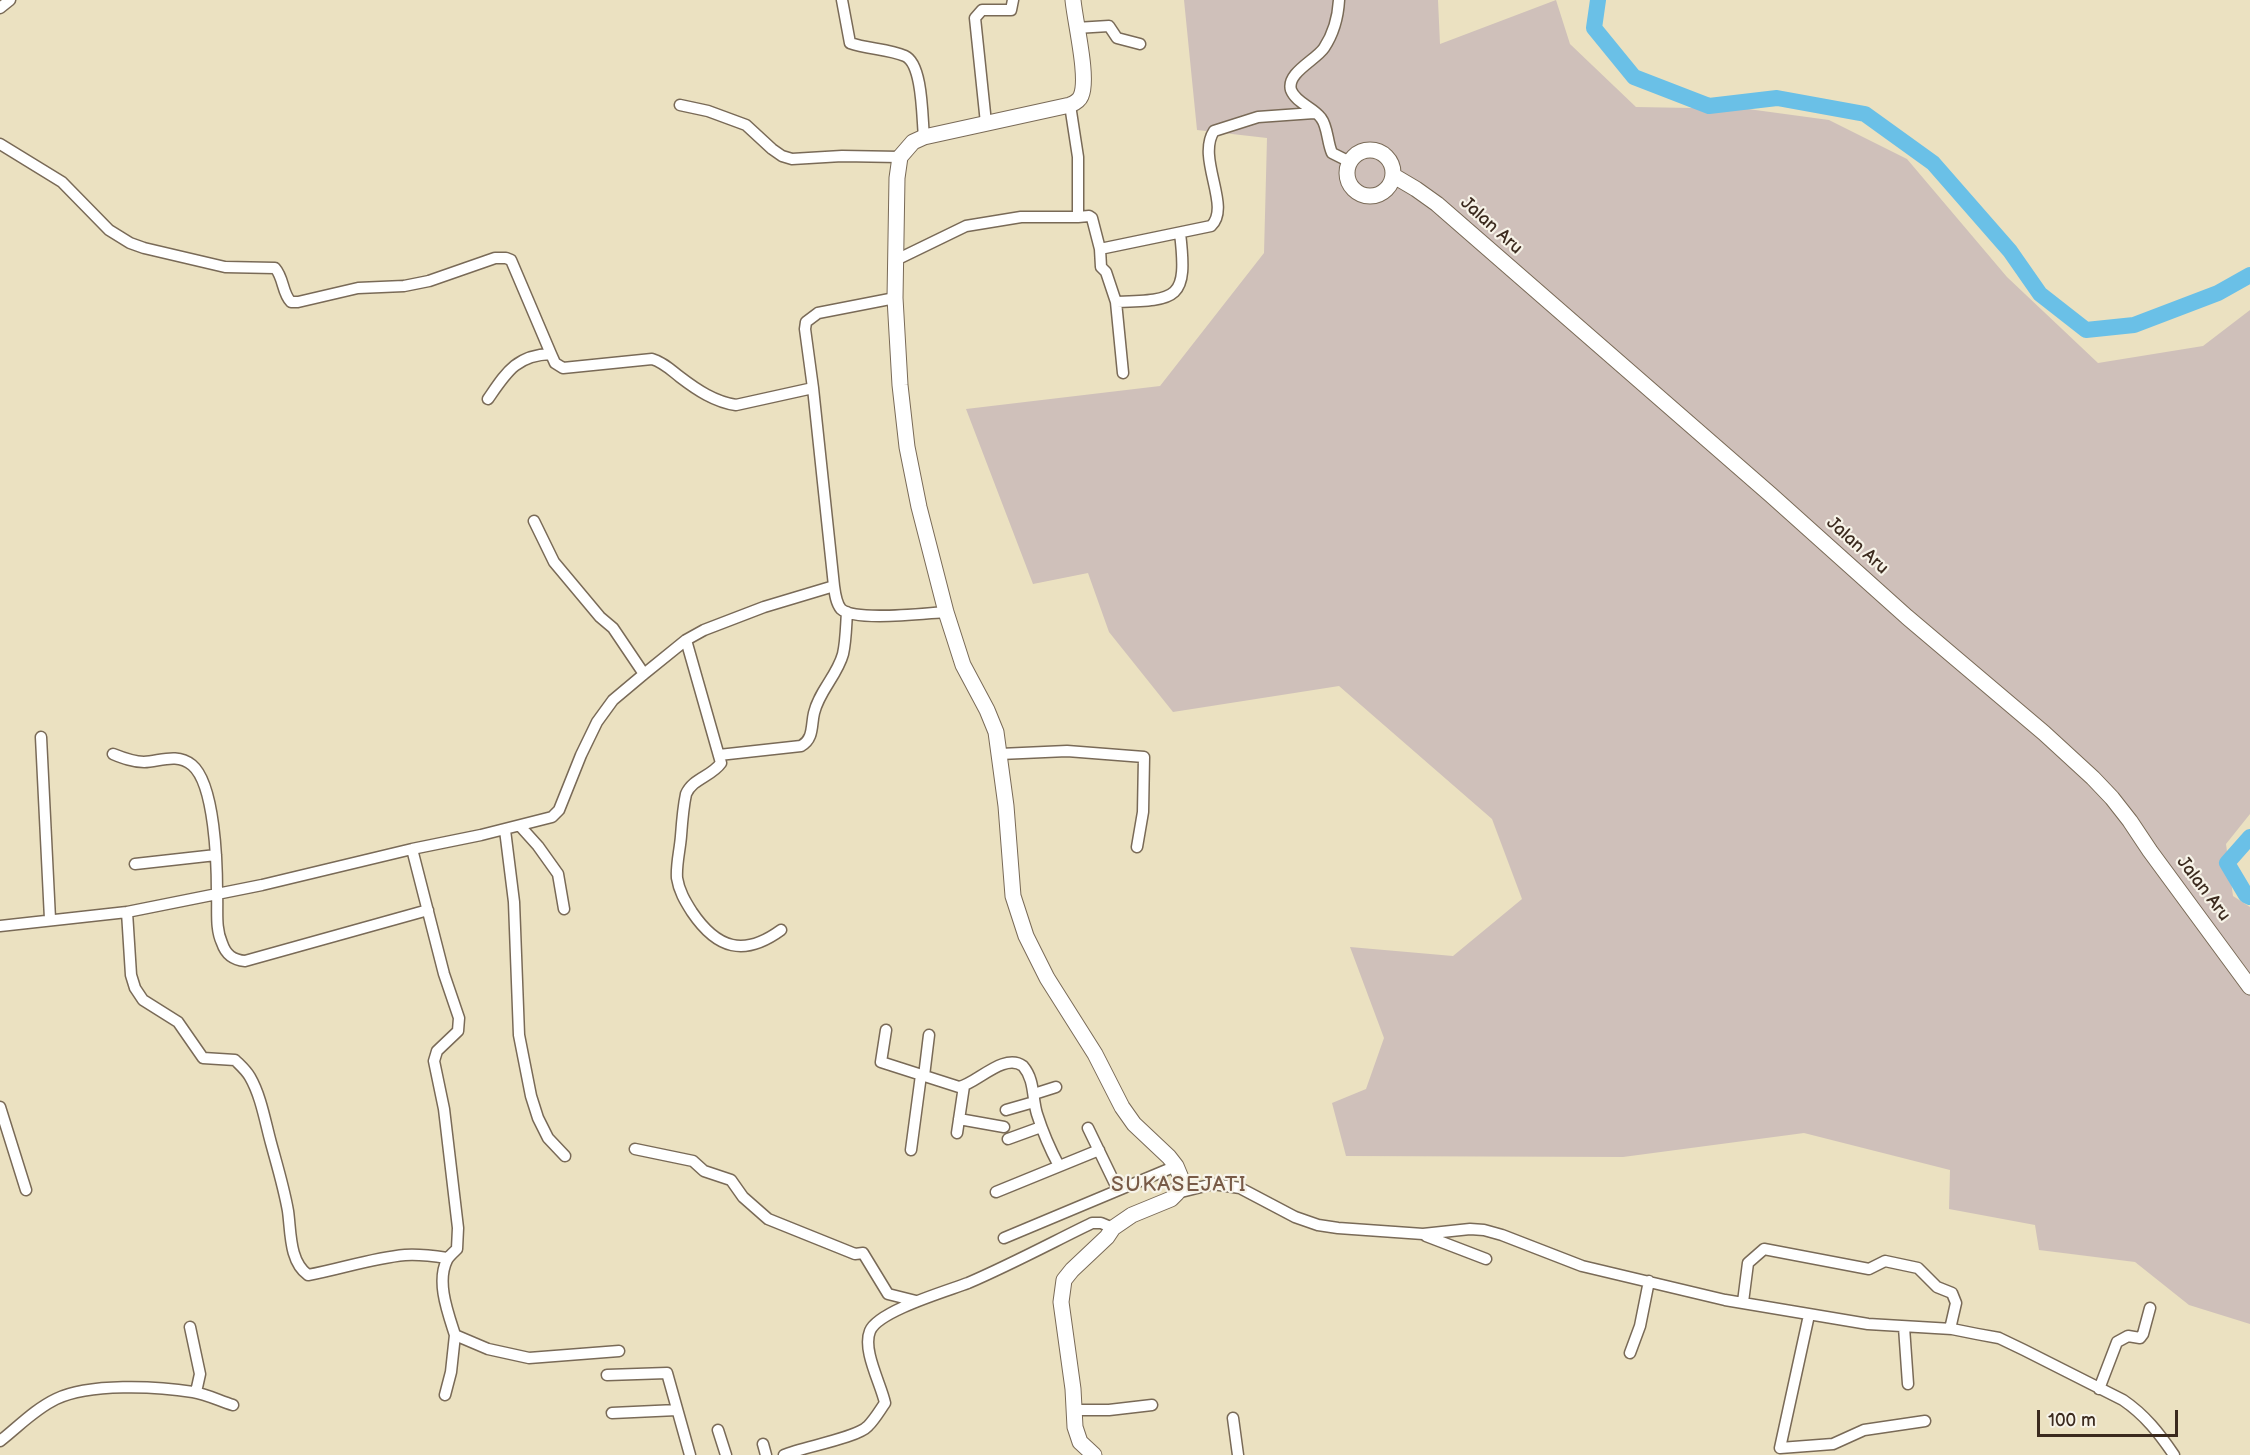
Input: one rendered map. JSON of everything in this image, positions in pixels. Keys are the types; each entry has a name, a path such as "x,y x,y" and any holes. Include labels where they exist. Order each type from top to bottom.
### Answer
{"street":[{"path":"0,9 10,0"},
{"path":"842,0 850,43 906,57 914,64 918,75 924,137"},
{"path":"986,123 975,18 982,10 1011,10 1013,0"},
{"path":"1073,0 1083,82 1081,96 1077,101 1070,105 924,137 913,142 900,157 895,220 895,298 900,385 907,447 919,507 946,612 963,665 996,732 1000,753 1013,897 1026,936 1047,978 1095,1054 1122,1107 1134,1124 1176,1166 1180,1178 1177,1192 1171,1199 1132,1215 1113,1228 1064,1280 1061,1302 1076,1434 1080,1442 1094,1455"},
{"path":"1339,0 1338,17 1333,33 1323,50 1292,77 1290,85 1296,98 1322,119 1332,153 1350,162"},
{"path":"1076,28 1109,26 1117,38 1140,44"},
{"path":"680,105 708,111 746,126 771,149 792,159 843,156 900,157"},
{"path":"1070,105 1078,157 1078,217"},
{"path":"1100,249 1211,226 1217,218 1217,195 1208,154 1209,143 1214,131 1230,128 1258,117 1314,113"},
{"path":"0,144 62,182 109,230 130,243 144,249 225,267 275,268 279,272 286,296 295,303 358,288 404,286 429,281 495,258 506,258 511,260 550,354 555,363 564,368 652,358 661,362 707,396 725,403 751,403 813,388"},
{"path":"1366,150 1381,152 1391,162 1394,176 1386,191 1378,195 1362,195 1356,191 1347,178 1350,162 1366,150"},
{"name":"Jalan Aru","path":"1394,176 1437,204 2093,778 2130,821 2250,987"},
{"path":"896,260 966,226 1021,217 1091,217 1100,249 1101,267 1106,272 1116,302 1123,373"},
{"path":"1116,302 1156,300 1167,297 1179,287 1183,278 1184,265 1180,233"},
{"path":"895,298 818,313 806,322 834,586 839,606 847,612 893,616 946,612"},
{"path":"488,399 505,374 520,362 533,355 550,354"},
{"path":"534,521 554,562 600,618 613,628 644,674"},
{"path":"0,926 127,912 505,830 552,817 556,814 572,780 580,755 597,722 613,700 644,674 686,640 730,619 834,586"},
{"path":"719,755 801,746 807,743 818,700 836,672 842,656 847,612"},
{"path":"686,640 721,764 720,767 692,784 686,794 677,871 680,891 699,923 728,945 736,947 761,943 781,930"},
{"path":"41,737 50,919"},
{"path":"1000,753 1067,751 1144,757 1143,812 1137,847"},
{"path":"113,754 131,761 144,762 182,759 198,771 209,802 216,855 218,929 227,954 237,960 245,961 428,909"},
{"path":"520,826 558,874 564,909"},
{"path":"505,830 514,902 519,1035 531,1096 538,1118 548,1138 565,1156"},
{"path":"412,849 444,974 459,1018 458,1031 437,1051 434,1061 444,1109 458,1228 457,1249 447,1258 443,1276 443,1290 455,1335 451,1372 445,1395"},
{"path":"135,864 216,855"},
{"path":"127,912 131,975 143,1000 178,1022 203,1058 235,1060 250,1078 261,1104 281,1182 298,1266 308,1275 352,1264 406,1255 447,1258"},
{"path":"886,1030 881,1062 959,1087 983,1073 1018,1062 1026,1069 1041,1127 1059,1166"},
{"path":"911,1149 929,1035"},
{"path":"957,1133 964,1086"},
{"path":"1006,1110 1056,1087"},
{"path":"0,1107 26,1190"},
{"path":"959,1119 1004,1127"},
{"path":"1008,1139 1041,1127"},
{"path":"1088,1128 1118,1190"},
{"path":"635,1149 690,1160 704,1171 731,1180 743,1197 768,1219 855,1254 863,1253 888,1294 916,1301"},
{"path":"996,1192 1099,1150"},
{"path":"1004,1238 1176,1166"},
{"path":"1177,1192 1213,1184 1240,1188 1294,1217 1318,1225 1423,1234 1470,1229 1484,1230 1502,1234 1582,1266 1725,1300 1809,1315 1904,1327 1950,1329 1999,1338 2123,1400 2141,1412 2156,1428 2174,1455"},
{"path":"784,1455 800,1448 855,1433 867,1427 885,1402 869,1349 869,1332 875,1323 916,1301 967,1283 1092,1222 1113,1228"},
{"path":"1423,1234 1486,1259"},
{"path":"1743,1302 1748,1263 1764,1249 1869,1269 1885,1261 1918,1268 1937,1287 1952,1293 1956,1303 1950,1329"},
{"path":"1630,1353 1640,1326 1648,1281"},
{"path":"2099,1389 2116,1342 2123,1337 2136,1338 2143,1334 2150,1308"},
{"path":"1809,1315 1780,1448 1833,1444 1864,1430 1925,1421"},
{"path":"190,1327 200,1374 196,1392"},
{"path":"1904,1327 1908,1384"},
{"path":"455,1335 488,1349 530,1358 619,1351"},
{"path":"607,1375 667,1373 690,1455"},
{"path":"0,1441 47,1404 70,1394 130,1386 196,1392 233,1405"},
{"path":"1074,1410 1109,1410 1152,1405"},
{"path":"612,1413 677,1410"},
{"path":"1233,1418 1238,1455"},
{"path":"718,1430 726,1455"}],"shaded area":[{"path":"1184,0 1438,0 1440,44 1556,0 1570,44 1636,107 1748,109 1829,120 1907,159 2007,277 2098,363 2203,346 2250,310 2250,814 2226,844 2233,896 2250,907 2250,1324 2189,1305 2135,1262 2039,1250 2035,1225 1949,1209 1950,1170 1804,1133 1623,1157 1346,1156 1332,1103 1366,1089 1384,1038 1350,947 1453,956 1522,899 1492,819 1339,686 1173,712 1109,632 1088,573 1033,584 966,409 1160,386 1264,253 1267,138 1197,130"}],"waterway":[{"path":"1598,0 1594,28 1634,77 1709,106 1777,98 1865,114 1933,163 2010,251 2040,294 2086,330 2134,325 2218,293 2250,275"},
{"path":"2250,837 2227,863 2246,895 2250,897"}],"district":[{"name":"SUKASEJATI","path":"1179,1186"}]}
